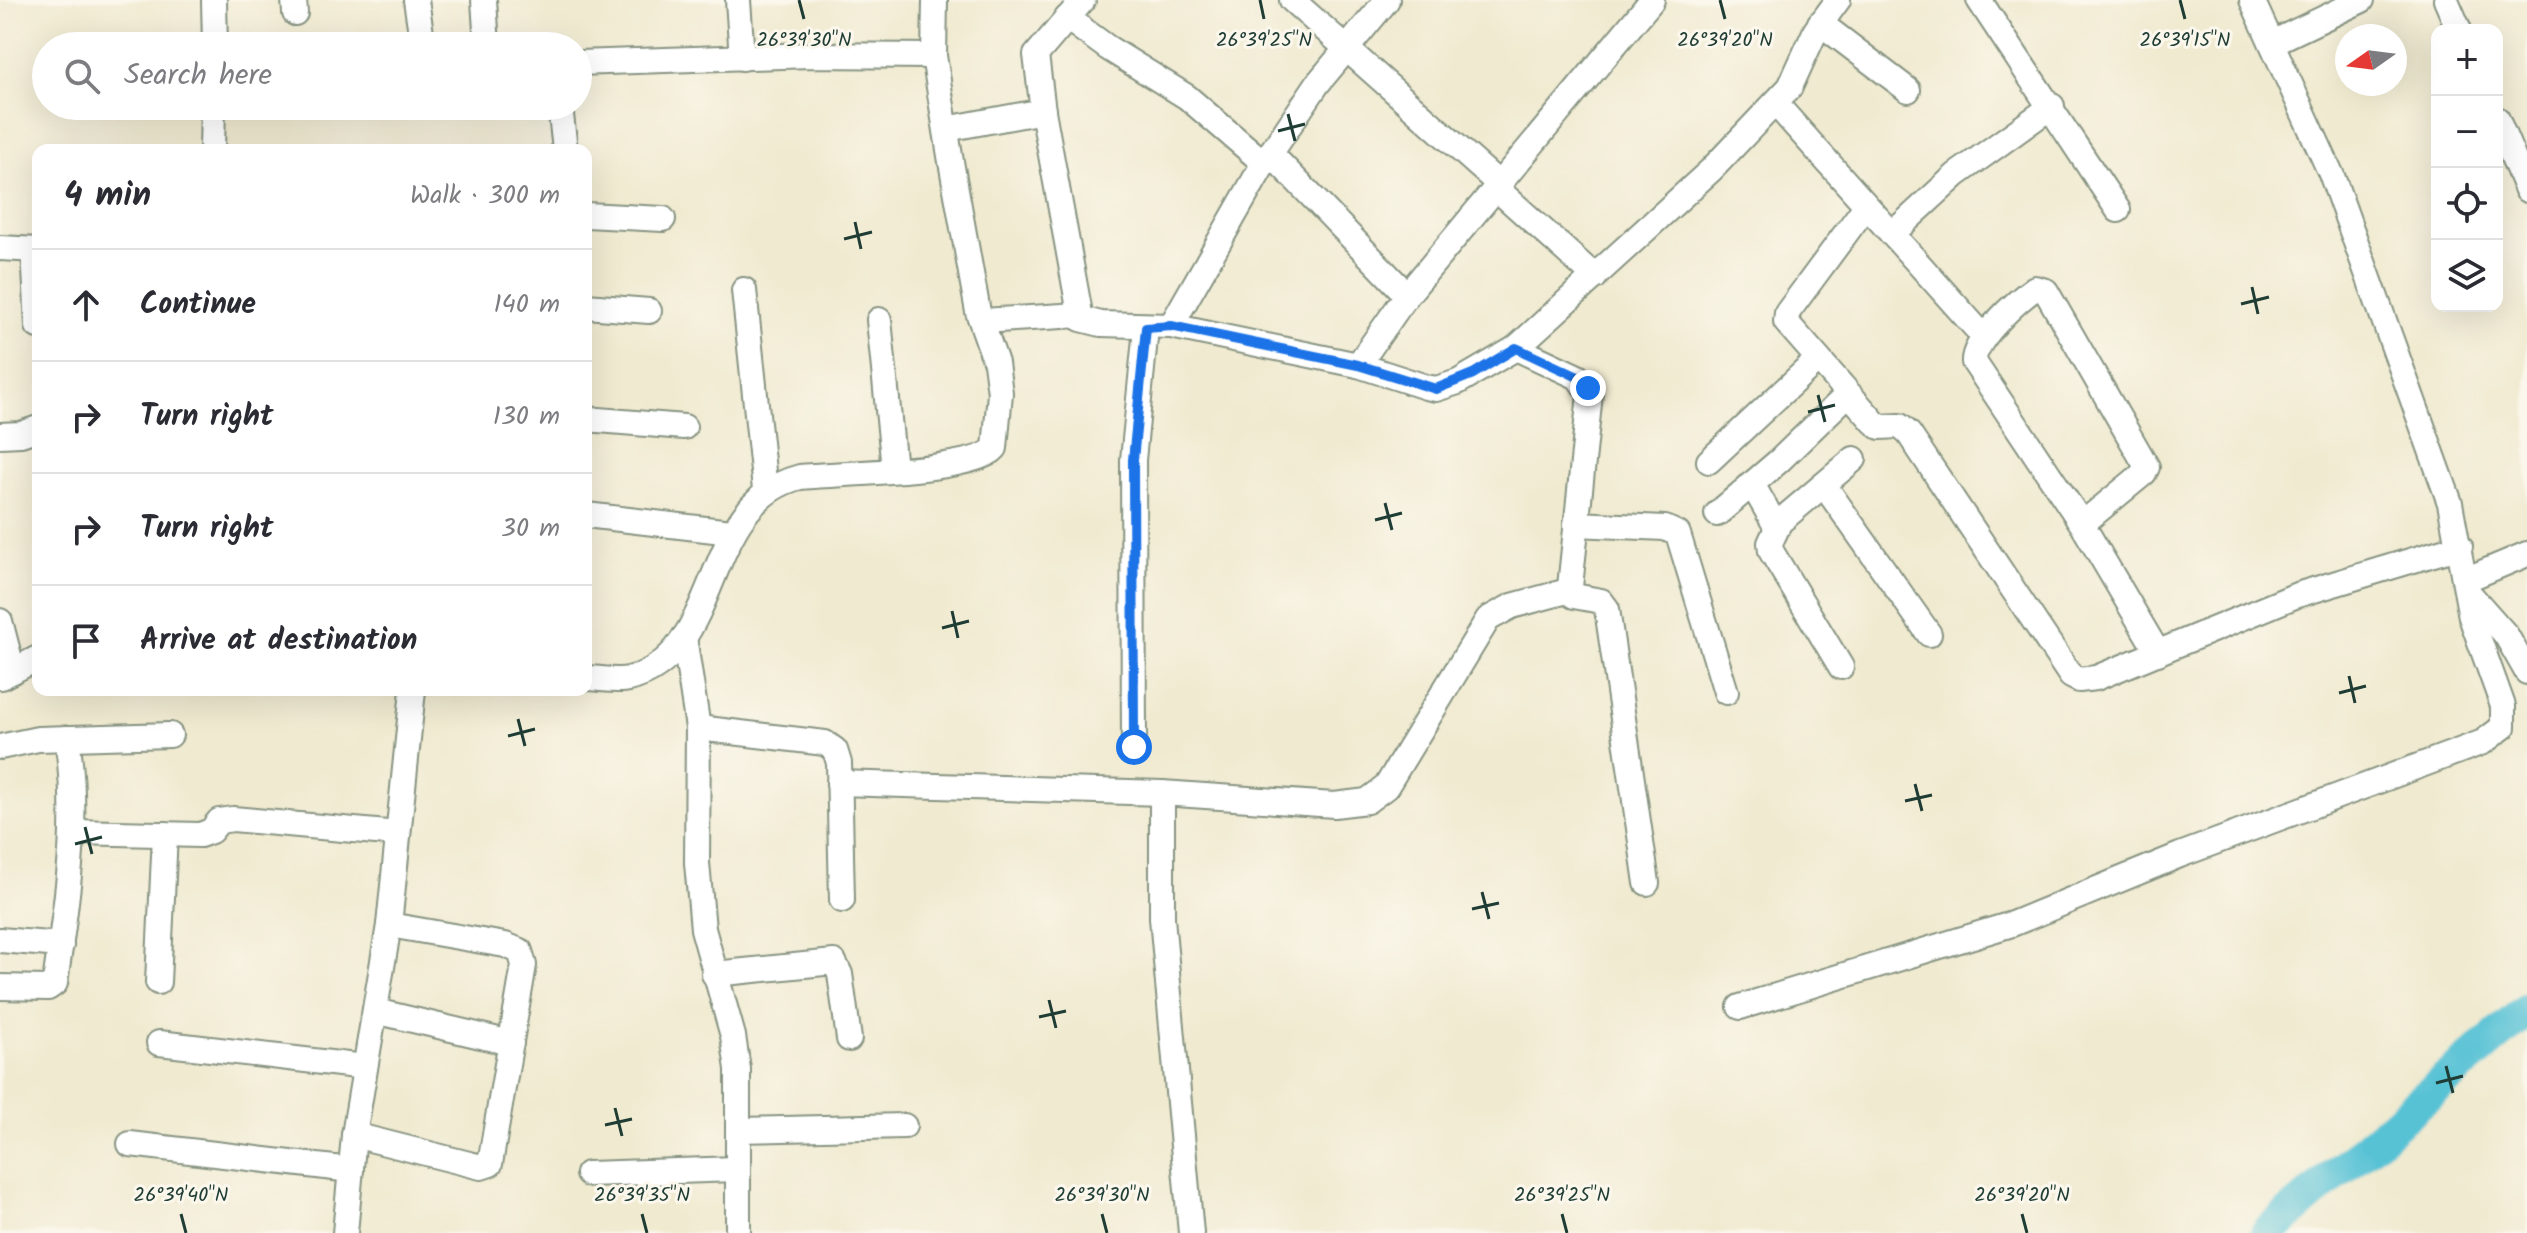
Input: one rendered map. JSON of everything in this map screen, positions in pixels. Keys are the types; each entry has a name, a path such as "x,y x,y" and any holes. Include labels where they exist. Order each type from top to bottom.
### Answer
{"street":[{"path":"214,0 215,32"},
{"path":"416,0 421,32"},
{"path":"484,0 486,32"},
{"path":"738,0 742,58"},
{"path":"592,678 625,680 636,676 667,655 684,637 704,601 731,532 765,490 800,477 956,465 985,457 995,448 1000,393 993,349 982,321 946,129 934,56 935,0"},
{"path":"1292,0 1595,277"},
{"path":"1171,326 1267,158 1347,48 1387,0"},
{"path":"1358,365 1407,295 1652,0"},
{"path":"982,321 1078,315 1092,324 1146,328 1171,326 1358,365 1436,389 1473,374 1516,348 1711,170 1776,104 1800,71 1820,23 1838,0"},
{"path":"1979,0 2118,210"},
{"path":"1740,1007 2012,924 2180,855 2492,738 2503,727 2505,715 2476,637 2450,503 2340,198 2252,0"},
{"path":"2272,43 2362,0"},
{"path":"2446,0 2456,24"},
{"path":"1078,315 1036,55 1075,9 1108,48 1187,97 1267,158 1407,295"},
{"path":"1820,23 1908,90"},
{"path":"592,63 810,55 934,56"},
{"path":"1776,104 1984,337"},
{"path":"1892,234 1956,175 2052,106"},
{"path":"946,129 1043,111"},
{"path":"212,144 213,120"},
{"path":"562,120 564,144"},
{"path":"2503,133 2527,190"},
{"path":"1866,206 1786,316 1788,326 1877,425 1900,426 1909,434 2071,676 2079,680 2096,678 2324,585 2460,546"},
{"path":"592,215 663,219"},
{"path":"0,248 32,250"},
{"path":"2082,524 2144,473 2147,467 2044,289 2033,289 1984,337 1975,350 1974,362 2082,524 2158,653"},
{"path":"744,290 765,490"},
{"path":"592,306 649,311"},
{"path":"879,320 894,469"},
{"path":"1134,747 1133,460 1146,328"},
{"path":"1516,348 1578,377 1588,388 1590,401 1571,590 1576,597 1601,601 1607,609 1647,883"},
{"path":"1709,461 1818,359"},
{"path":"1717,514 1848,394"},
{"path":"592,419 684,427"},
{"path":"0,435 32,430"},
{"path":"1776,525 1854,459"},
{"path":"1752,484 1776,525 1777,532 1770,543 1771,551 1841,667"},
{"path":"1824,485 1929,634"},
{"path":"592,516 731,532"},
{"path":"1576,524 1665,528 1678,534 1726,692"},
{"path":"2466,585 2527,554"},
{"path":"2466,585 2506,635 2527,672"},
{"path":"839,783 1162,793 1334,805 1367,801 1386,787 1488,619 1512,606 1571,590"},
{"path":"0,621 7,674 32,661"},
{"path":"684,637 698,728 697,863 703,929 733,1036 738,1069 738,1233"},
{"path":"345,1233 354,1135 389,925 412,696"},
{"path":"698,728 825,743 837,756 842,900"},
{"path":"0,747 38,739 170,735"},
{"path":"0,987 54,986 74,832 74,782 67,738"},
{"path":"1162,793 1163,931 1191,1233"},
{"path":"74,832 205,834 219,821 233,819 398,834"},
{"path":"158,982 165,834"},
{"path":"354,1135 488,1166 524,965 520,951 389,925"},
{"path":"0,940 61,945"},
{"path":"714,974 834,962 840,974 849,1039"},
{"path":"375,1011 511,1043"},
{"path":"159,1043 365,1067"},
{"path":"738,1130 904,1126"},
{"path":"130,1144 351,1170"},
{"path":"588,1174 737,1169"}],"waterway":[{"path":"2267,1233 2527,1010"}],"route":[{"path":"1134,747 1133,460 1146,328 1171,326 1358,365 1436,389 1458,382 1516,348 1566,370 1588,388"}]}
